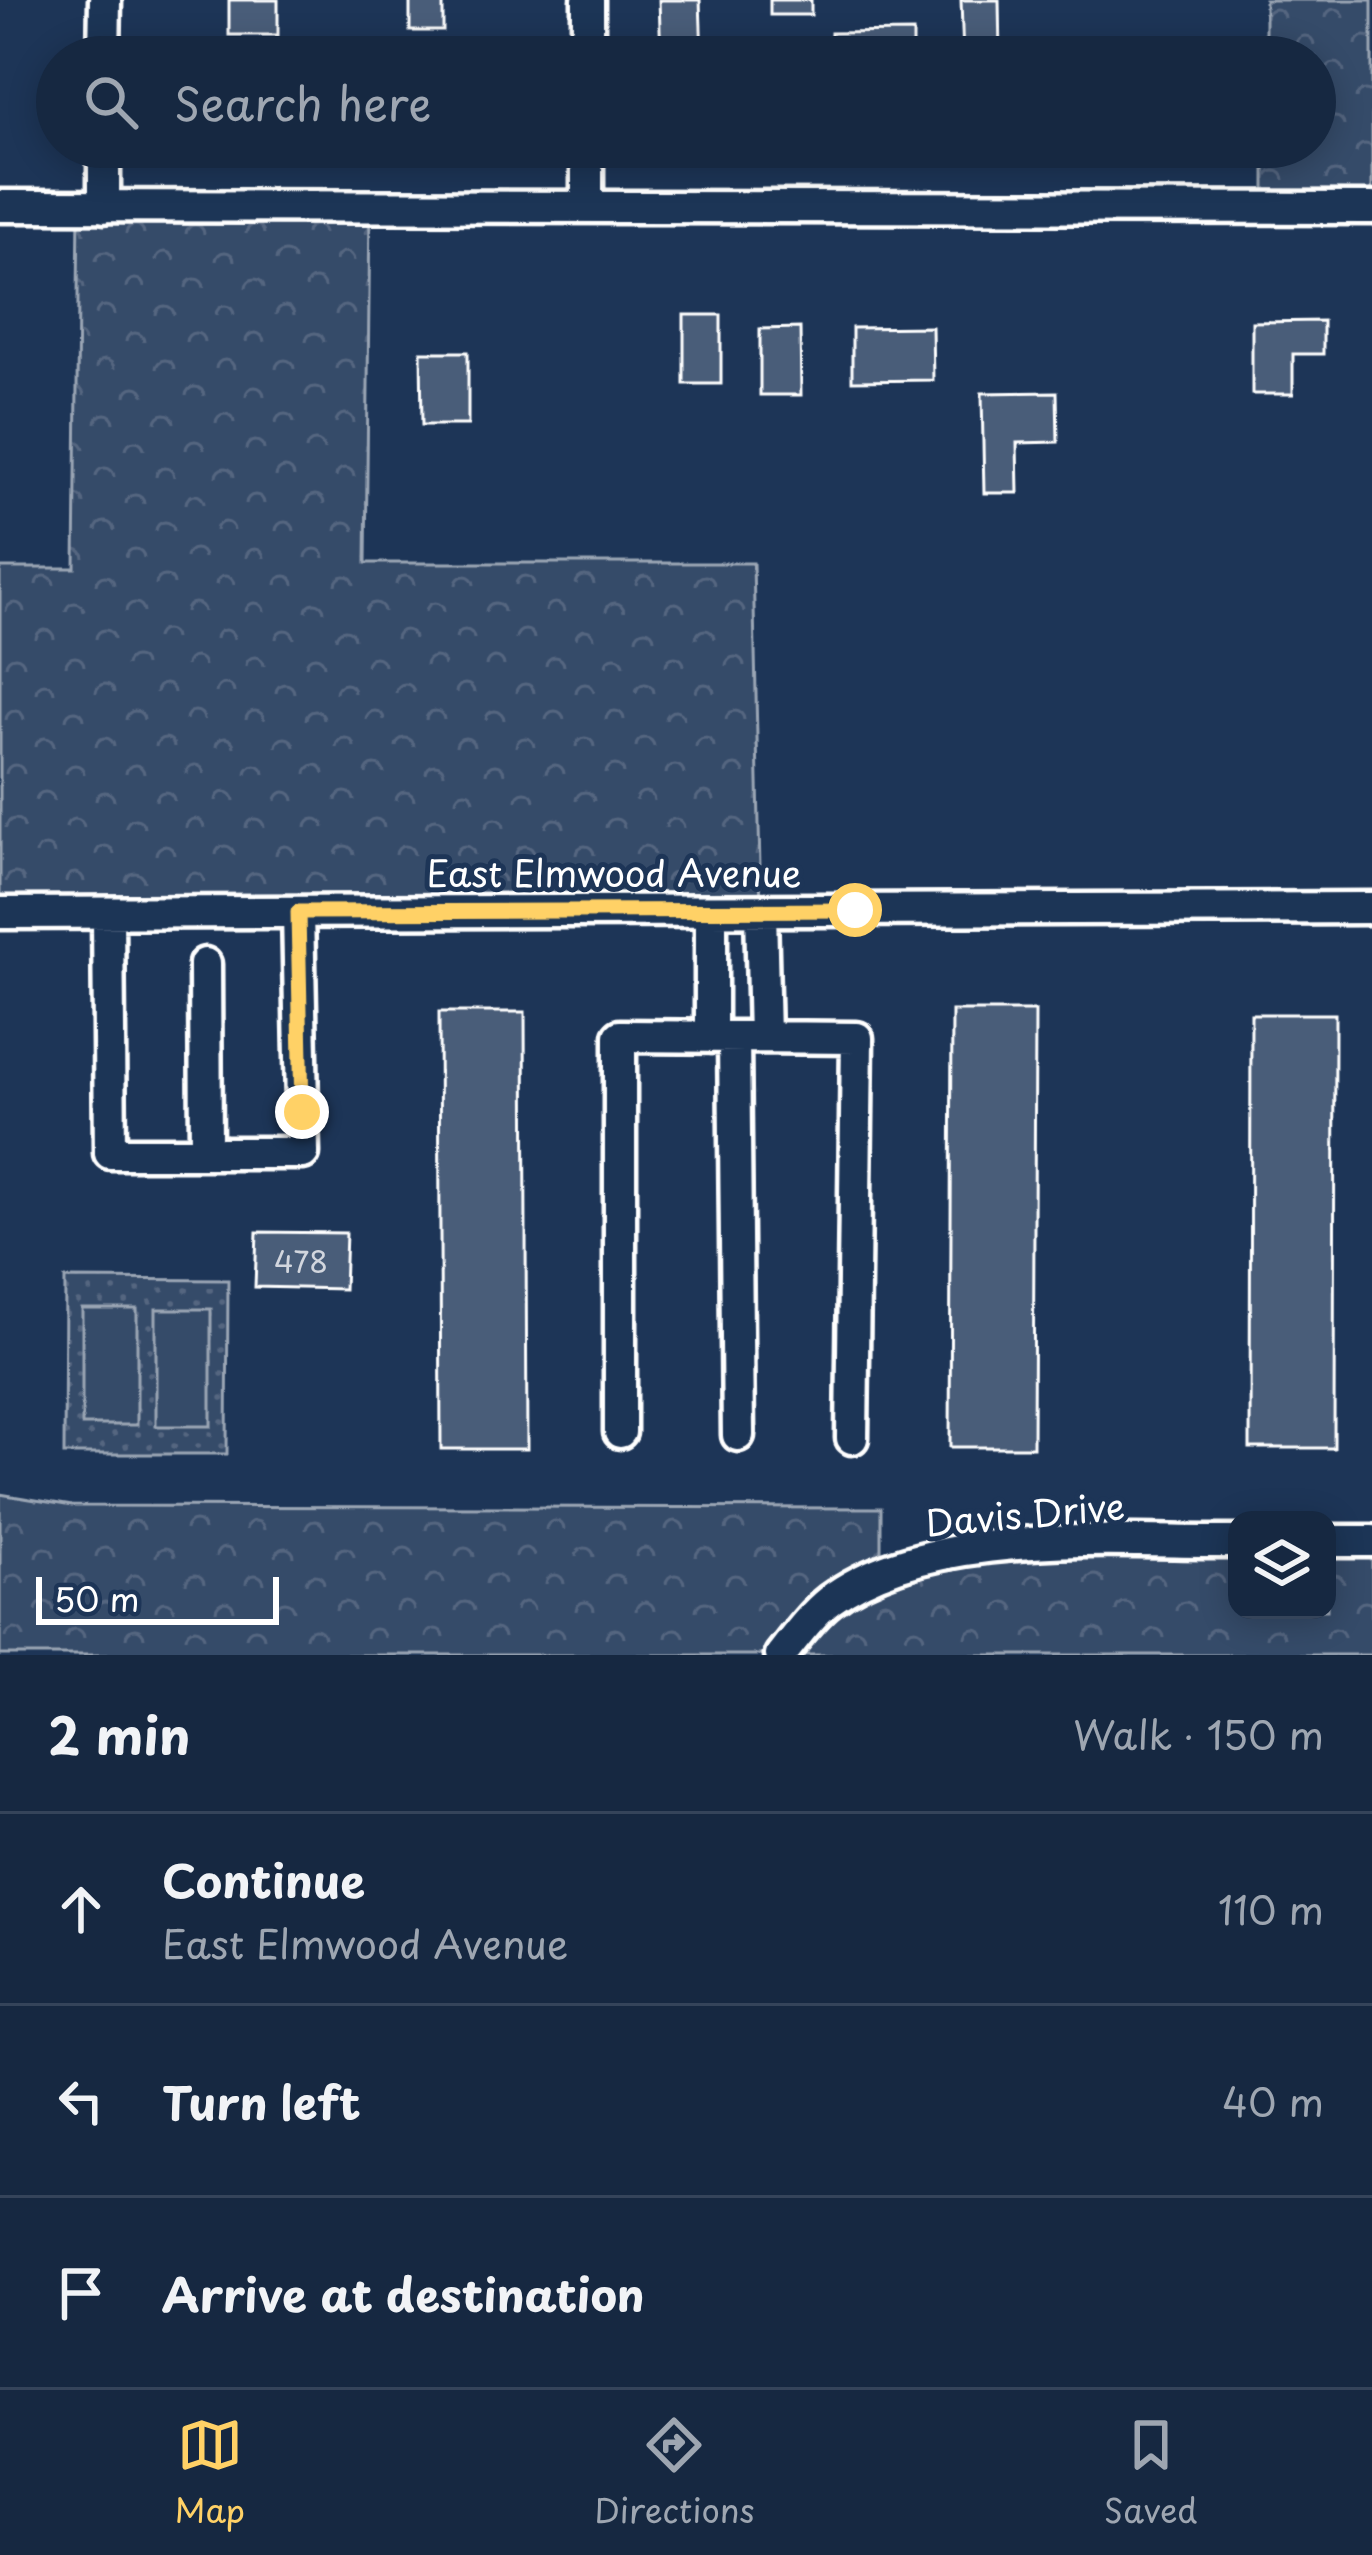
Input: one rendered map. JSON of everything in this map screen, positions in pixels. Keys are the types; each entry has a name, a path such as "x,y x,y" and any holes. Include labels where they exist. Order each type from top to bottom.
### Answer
{"street":[{"path":"104,0 104,36"},
{"path":"587,36 588,0"},
{"path":"104,168 104,207"},
{"path":"587,168 587,207"},
{"path":"0,206 1372,208"},
{"name":"East Elmwood Avenue","path":"0,914 1372,908"},
{"path":"711,910 736,1037 738,1436"},
{"path":"736,1037 761,910"},
{"path":"108,913 110,1153 302,1153 298,912"},
{"path":"205,964 206,1153"},
{"path":"620,1432 620,1036 857,1038 852,1438"},
{"path":"1336,1541 1372,1541"},
{"name":"Davis Drive","path":"781,1655 829,1600 881,1572 929,1556 1082,1544 1228,1542"}],"green space":[{"path":"1265,0 1372,0 1372,208 1265,208 1265,168 1336,168 1336,36 1265,36"},
{"path":"79,207 370,207 366,563 753,563 761,911 0,913 0,568 75,568"},
{"path":"65,1279 228,1280 227,1454 64,1454"},
{"path":"82,1309 137,1309 137,1425 82,1425"},
{"path":"156,1309 211,1309 211,1426 156,1426"},
{"path":"0,1494 72,1506 881,1508 881,1571 930,1556 1228,1542 1228,1619 1336,1619 1336,1541 1372,1541 1372,1655 0,1655"}],"building":[{"path":"229,0 278,0 278,35 229,35"},
{"path":"410,0 443,0 443,31 410,31"},
{"path":"659,0 700,0 701,36 660,36"},
{"path":"770,0 811,0 811,15 770,15"},
{"path":"961,0 999,0 1000,36 962,36"},
{"path":"913,32 913,36 831,36"},
{"path":"684,315 721,315 721,384 684,384"},
{"path":"1323,321 1323,354 1293,354 1293,394 1252,394 1252,322"},
{"path":"932,327 933,380 852,381 852,328"},
{"path":"800,328 801,395 760,395 760,329"},
{"path":"421,352 468,352 468,425 422,425"},
{"path":"1057,392 1058,442 1017,443 1018,493 984,493 982,393"},
{"path":"952,1011 1035,1011 1033,1447 950,1447"},
{"path":"439,1012 525,1012 527,1449 441,1449"},
{"path":"1251,1014 1335,1014 1334,1448 1250,1448"},
{"path":"257,1232 346,1233 344,1289 255,1287"}],"route":[{"path":"302,1112 298,912 855,910"}]}
